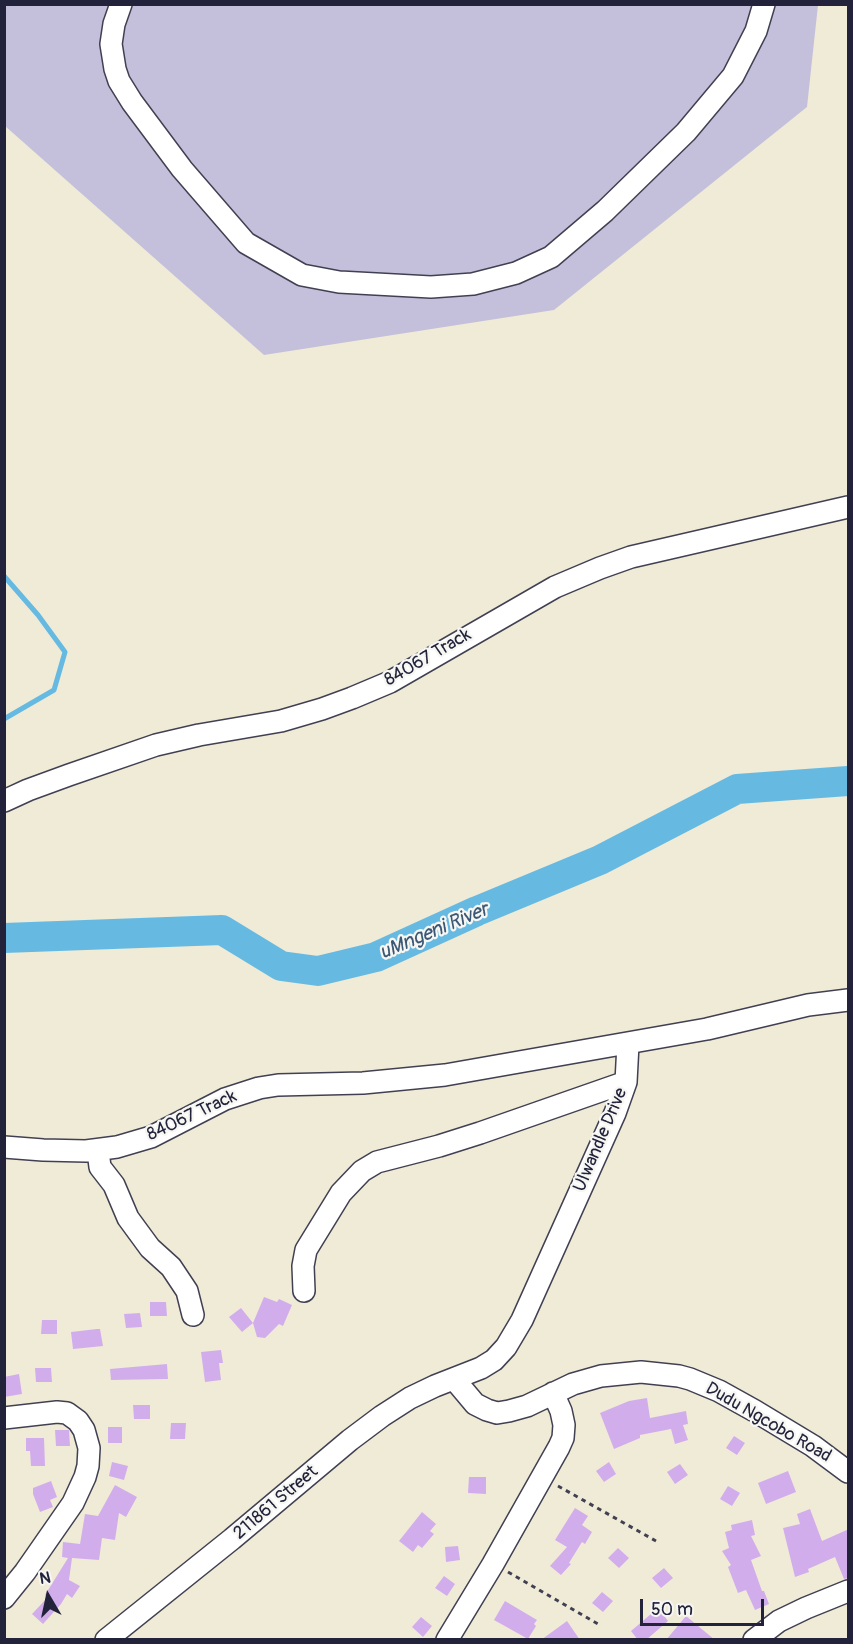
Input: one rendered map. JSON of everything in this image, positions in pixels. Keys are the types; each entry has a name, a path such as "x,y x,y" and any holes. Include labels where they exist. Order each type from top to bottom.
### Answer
{"street":[{"path":"121,4 114,24 111,44 119,81 182,170 246,243 302,275 339,282 431,287 473,284 516,273 551,257 596,219 686,132 733,76 756,31 764,4"},
{"name":"84067 Track","path":"4,801 28,790 156,745 281,721 352,698 390,681 555,587 631,557 849,507"},
{"path":"628,1044 707,1029 808,1005 849,1000"},
{"name":"84067 Track","path":"4,1147 98,1151 117,1148 152,1137 225,1099 259,1088 427,1078 628,1044"},
{"name":"Ulwandle Drive","path":"454,1379 494,1360 506,1347 522,1320 596,1157 626,1082 628,1044"},
{"path":"304,1291 303,1266 306,1250 341,1193 362,1171 384,1160 480,1133 626,1082"},
{"path":"98,1151 100,1167 114,1185 128,1218 150,1248 171,1267 187,1290 194,1316"},
{"name":"Dudu Ngcobo Road","path":"454,1379 475,1404 497,1413 527,1406 586,1379 618,1374 649,1373 690,1378 755,1411 813,1446 849,1472"},
{"name":"211861 Street","path":"106,1640 350,1440 410,1398 454,1379"},
{"path":"447,1640 543,1477 563,1438 564,1425 554,1393"},
{"path":"4,1418 67,1413 78,1421 89,1448 88,1466 76,1497 65,1516 4,1598"},
{"path":"754,1640 779,1622 849,1590"}],"path":[{"path":"543,1477 656,1541"},
{"path":"493,1564 598,1624"}],"shaded area":[{"path":"5,5 818,5 807,107 554,310 264,355 5,126"}],"building":[{"path":"264,1297 277,1302 279,1299 292,1305 283,1326 279,1324 265,1338 257,1337 253,1323"},
{"path":"150,1302 166,1302 167,1316 150,1316"},
{"path":"241,1308 253,1323 242,1332 229,1317"},
{"path":"140,1313 142,1327 126,1328 124,1314"},
{"path":"42,1320 57,1320 57,1334 41,1334"},
{"path":"100,1329 103,1346 73,1349 71,1332"},
{"path":"221,1350 223,1363 219,1363 221,1380 205,1382 201,1352"},
{"path":"167,1364 168,1379 111,1380 110,1369"},
{"path":"35,1368 51,1368 52,1382 36,1382"},
{"path":"19,1374 22,1394 4,1397 4,1377"},
{"path":"647,1398 650,1418 686,1411 688,1424 683,1425 688,1440 675,1444 671,1429 640,1435 640,1438 614,1449 600,1413 629,1401"},
{"path":"133,1405 150,1405 150,1419 134,1419"},
{"path":"171,1423 186,1423 185,1439 170,1439"},
{"path":"108,1427 122,1427 122,1443 108,1443"},
{"path":"55,1430 69,1430 70,1446 56,1446"},
{"path":"734,1436 745,1443 737,1455 726,1448"},
{"path":"26,1438 44,1438 45,1466 31,1466 30,1451 26,1451"},
{"path":"112,1462 128,1466 124,1480 109,1476"},
{"path":"609,1462 616,1474 604,1482 596,1471"},
{"path":"680,1464 688,1475 675,1484 667,1472"},
{"path":"788,1471 796,1492 766,1504 758,1483"},
{"path":"469,1477 486,1477 486,1494 468,1493"},
{"path":"51,1481 57,1497 50,1500 53,1507 40,1512 33,1488"},
{"path":"115,1485 137,1497 126,1517 119,1513 115,1540 102,1538 99,1560 72,1558 69,1580 80,1586 72,1598 67,1594 43,1624 32,1614 48,1597 45,1595 68,1558 62,1557 63,1542 80,1544 85,1514 98,1516"},
{"path":"728,1486 740,1493 732,1506 720,1499"},
{"path":"575,1508 588,1516 582,1525 592,1532 585,1544 582,1542 569,1563 571,1564 561,1575 550,1566 567,1547 555,1540"},
{"path":"810,1509 822,1541 849,1529 849,1578 844,1579 835,1557 795,1577 783,1528 800,1524 797,1514"},
{"path":"422,1512 436,1524 430,1531 434,1534 422,1548 418,1545 413,1552 399,1541"},
{"path":"752,1520 755,1535 751,1536 761,1556 751,1560 769,1604 755,1610 746,1590 738,1593 728,1567 731,1565 722,1551 729,1548 725,1532 732,1530 731,1525"},
{"path":"458,1546 460,1560 446,1562 445,1547"},
{"path":"618,1548 629,1558 619,1568 608,1558"},
{"path":"664,1568 673,1578 661,1588 652,1578"},
{"path":"444,1576 455,1584 447,1596 435,1588"},
{"path":"602,1592 613,1601 603,1612 592,1603"},
{"path":"505,1601 537,1620 528,1639 494,1620"},
{"path":"658,1608 668,1621 646,1640 638,1640 631,1631"},
{"path":"686,1616 715,1640 666,1640"},
{"path":"421,1617 432,1626 423,1637 412,1627"},
{"path":"567,1621 580,1640 541,1640"}],"waterway":[{"path":"4,576 38,615 65,652 54,690 4,719"},
{"name":"uMngeni River","path":"4,938 222,930 281,966 318,971 376,957 477,911 600,860 737,789 848,781"}]}
